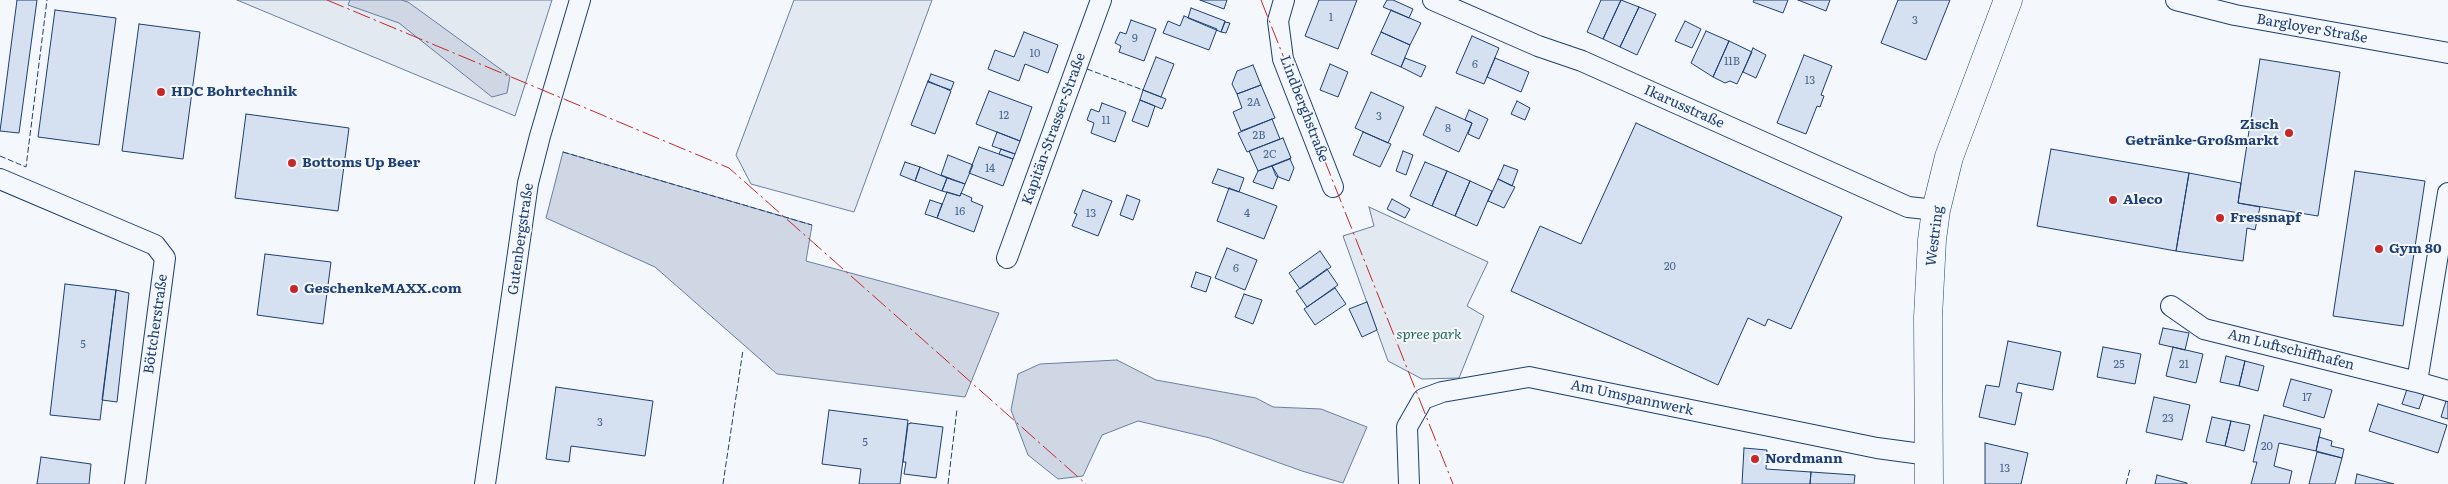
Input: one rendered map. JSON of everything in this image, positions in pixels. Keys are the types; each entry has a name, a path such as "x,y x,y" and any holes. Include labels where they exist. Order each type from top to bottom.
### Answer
{"main road":[{"name":"Westring","path":"1929,484 1928,317 1932,240 1936,210 1949,157 2008,0"}],"street":[{"name":"Gutenbergstraße","path":"485,484 528,183 580,0"},
{"name":"Kapitän-Strasser-Straße","path":"1007,258 1101,0"},
{"name":"Lindberghstraße","path":"1284,0 1278,21 1283,59 1333,187"},
{"name":"Ikarusstraße","path":"1432,0 1538,46 1582,61 1908,207 1936,210"},
{"name":"Bargloyer Straße","path":"2176,0 2235,15 2448,53"},
{"name":"Böttcherstraße","path":"0,179 155,245 165,258 135,484"},
{"path":"2416,382 2448,193"},
{"name":"Am Luftschiffhafen","path":"2170,306 2204,329 2448,391"},
{"name":"Am Umspannwerk","path":"1409,484 1407,428 1423,399 1442,392 1529,376 1877,448 1930,455"}],"green space":[{"path":"237,0 552,0 515,116"},
{"path":"794,0 932,0 854,212 751,184 736,155"},
{"name":"spree park","path":"1369,207 1488,262 1467,306 1484,316 1459,378 1422,379 1388,361 1343,236 1374,226"}],"shaded area":[{"path":"350,0 401,0 408,2 510,76 507,93 492,97 399,23 348,5"},
{"path":"563,152 812,225 806,261 999,313 965,397 777,374 655,267 546,218"},
{"path":"1117,360 1156,380 1256,398 1273,407 1321,409 1367,427 1343,483 1302,471 1210,438 1138,421 1102,435 1083,476 1058,479 1028,455 1011,410 1018,374 1040,364"}],"building":[{"path":"17,0 37,0 19,133 0,131"},
{"path":"1200,0 1227,0 1224,9"},
{"path":"1319,0 1357,0 1338,49 1305,36"},
{"path":"1387,0 1393,0 1413,9 1409,18 1383,7"},
{"path":"1601,0 1621,0 1603,39 1587,32"},
{"path":"1621,0 1639,7 1620,47 1603,39"},
{"path":"1754,0 1788,0 1783,13 1753,2"},
{"path":"1798,0 1830,0 1826,11"},
{"path":"1898,0 1950,0 1926,60 1881,43"},
{"path":"1639,7 1656,14 1637,55 1620,47"},
{"path":"1191,8 1225,21 1221,32 1188,18"},
{"path":"55,10 116,18 99,145 38,137"},
{"path":"1391,10 1421,23 1410,45 1381,32"},
{"path":"1184,16 1217,29 1209,50 1163,33 1168,21 1180,26"},
{"path":"1131,20 1156,29 1144,61 1119,52 1121,46 1115,43 1120,32 1126,34"},
{"path":"1685,21 1701,29 1692,48 1675,41"},
{"path":"1225,22 1230,23 1226,33 1221,32"},
{"name":"HDC Bohrtechnik","path":"139,24 200,32 183,159 122,151"},
{"path":"1706,31 1729,41 1713,77 1691,63"},
{"path":"1024,32 1058,45 1048,73 1025,64 1019,81 988,69 995,50 1014,57"},
{"path":"1381,32 1410,45 1401,67 1371,54"},
{"path":"1472,36 1499,48 1484,84 1456,73"},
{"path":"1729,41 1752,52 1737,84 1730,81 1725,83 1713,77"},
{"path":"1753,48 1766,55 1756,78 1743,72"},
{"path":"1804,55 1832,66 1821,95 1824,96 1820,107 1817,106 1806,134 1777,123"},
{"path":"1156,57 1174,64 1161,97 1143,90"},
{"path":"1405,58 1426,66 1421,77 1401,67"},
{"path":"1495,58 1529,72 1521,92 1487,77"},
{"name":"Zisch Getränke-Großmarkt","path":"2260,59 2340,72 2318,216 2238,203"},
{"path":"1330,64 1348,72 1338,97 1320,90"},
{"path":"1253,65 1261,85 1237,94 1232,84 1237,71"},
{"path":"931,74 954,82 951,90 928,82"},
{"path":"928,81 951,91 935,134 911,125"},
{"path":"1261,85 1275,118 1241,131 1233,112 1242,108 1237,94"},
{"path":"1143,90 1166,99 1162,109 1140,100"},
{"path":"989,91 1032,107 1020,141 976,124"},
{"path":"1371,92 1404,107 1388,143 1355,128"},
{"path":"1140,100 1155,106 1148,127 1132,121"},
{"path":"1517,101 1530,108 1525,120 1511,114"},
{"path":"1102,103 1126,112 1115,142 1091,133 1094,123 1087,120 1091,109 1099,112"},
{"path":"1436,107 1472,123 1459,152 1423,135"},
{"path":"1469,110 1488,119 1479,139 1468,134 1472,123 1465,120"},
{"name":"Bottoms Up Beer","path":"246,114 349,128 338,211 235,198"},
{"path":"1272,119 1280,139 1247,152 1238,133"},
{"path":"1636,123 1842,217 1791,329 1768,319 1765,326 1748,318 1718,385 1511,291 1540,226 1581,244"},
{"path":"997,132 1020,141 1015,154 992,146"},
{"path":"1363,132 1391,144 1380,167 1353,155"},
{"path":"1283,138 1291,158 1258,171 1249,151"},
{"path":"979,147 1013,159 1003,186 969,173"},
{"path":"1001,149 1015,154 1013,159 999,154"},
{"name":"Aleco","path":"2051,149 2189,173 2176,251 2037,226"},
{"path":"1403,151 1413,155 1406,175 1396,171"},
{"path":"948,155 973,165 965,184 941,175"},
{"path":"1290,159 1294,168 1289,181 1276,176 1272,166"},
{"path":"905,162 920,167 915,181 900,175"},
{"path":"1425,162 1447,171 1432,206 1410,196"},
{"path":"1504,165 1518,170 1512,186 1498,179"},
{"path":"1272,166 1278,176 1273,189 1253,182 1258,171"},
{"path":"920,167 947,178 942,191 915,181"},
{"path":"1218,169 1244,178 1239,192 1212,183"},
{"path":"1447,171 1470,181 1455,216 1432,206"},
{"name":"Gym 80","path":"2355,171 2425,181 2403,326 2333,316"},
{"name":"Fressnapf","path":"2189,173 2241,183 2238,203 2260,207 2255,230 2247,228 2243,261 2176,251"},
{"path":"947,178 965,184 960,196 942,191"},
{"path":"1498,179 1515,187 1504,208 1488,201"},
{"path":"1470,181 1492,191 1477,226 1455,216"},
{"path":"1229,188 1277,206 1264,239 1217,221"},
{"path":"1083,190 1112,201 1098,236 1072,226 1077,214 1074,213"},
{"path":"947,192 960,196 961,193 972,198 971,201 983,206 974,232 937,218"},
{"path":"1127,195 1140,200 1133,220 1120,215"},
{"path":"1392,199 1410,209 1405,218 1387,209"},
{"path":"930,200 942,204 937,218 925,214"},
{"path":"1227,248 1257,260 1245,290 1215,278"},
{"path":"1320,251 1331,267 1300,289 1289,273"},
{"name":"GeschenkeMAXX.com","path":"265,254 331,262 323,324 257,315"},
{"path":"1327,269 1338,285 1307,307 1296,291"},
{"path":"1196,272 1211,277 1206,292 1191,287"},
{"path":"65,284 116,290 100,420 50,415"},
{"path":"1335,288 1346,304 1315,325 1304,309"},
{"path":"116,290 129,293 117,402 102,400"},
{"path":"1244,294 1262,300 1253,324 1235,317"},
{"path":"1367,302 1377,330 1362,337 1349,309"},
{"path":"2163,328 2189,333 2185,350 2159,344"},
{"path":"2008,341 2061,352 2053,390 2018,383 2016,392 2022,393 2015,425 1979,417 1986,385 1999,387"},
{"path":"2103,347 2141,354 2135,384 2097,377"},
{"path":"2173,347 2203,354 2196,383 2166,376"},
{"path":"2226,356 2245,361 2239,386 2220,382"},
{"path":"2245,361 2264,366 2258,391 2239,386"},
{"path":"2291,379 2332,390 2324,418 2283,406"},
{"path":"556,387 653,401 645,456 571,446 569,462 546,459"},
{"path":"2407,389 2424,394 2419,409 2402,404"},
{"path":"2154,397 2190,405 2182,440 2146,432"},
{"path":"2446,401 2448,401 2448,419 2441,417"},
{"path":"2378,404 2447,425 2438,453 2369,431"},
{"path":"829,410 908,420 900,484 859,484 861,469 822,464"},
{"path":"2264,415 2321,429 2316,451 2279,443 2274,466 2292,471 2289,484 2251,484 2257,462 2253,462"},
{"path":"2212,417 2231,421 2225,446 2206,442"},
{"path":"2231,421 2250,425 2244,451 2225,446"},
{"path":"908,424 943,427 936,478 904,474 906,462 903,462"},
{"path":"2319,437 2332,441 2331,446 2344,449 2342,458 2316,451"},
{"path":"1985,443 2028,453 2021,484 1985,484"},
{"name":"Nordmann","path":"1744,448 1767,450 1766,469 1811,472 1810,484 1742,484"},
{"path":"2317,452 2342,458 2335,484 2309,484"},
{"path":"41,457 91,464 89,484 37,484"},
{"path":"1811,472 1855,475 1854,484 1810,484"},
{"path":"2357,474 2394,484 2355,484"},
{"path":"2157,475 2187,483 2187,484 2155,484"}],"fence":[{"path":"0,156 26,167 47,0"},
{"path":"1087,69 1143,90"},
{"path":"563,152 812,225"},
{"path":"723,484 743,350"},
{"path":"948,484 957,409"},
{"path":"2126,484 2130,469"}],"power":[{"path":"327,0 729,168 1086,484"},
{"path":"1261,0 1453,484"}],"place":[{"name":"HDC Bohrtechnik","path":"161,92"},
{"name":"Zisch Getränke-Großmarkt","path":"2289,133"},
{"name":"Bottoms Up Beer","path":"292,163"},
{"name":"Aleco","path":"2113,200"},
{"name":"Fressnapf","path":"2220,218"},
{"name":"Gym 80","path":"2379,249"},
{"name":"GeschenkeMAXX.com","path":"294,289"},
{"name":"Nordmann","path":"1755,459"}]}
